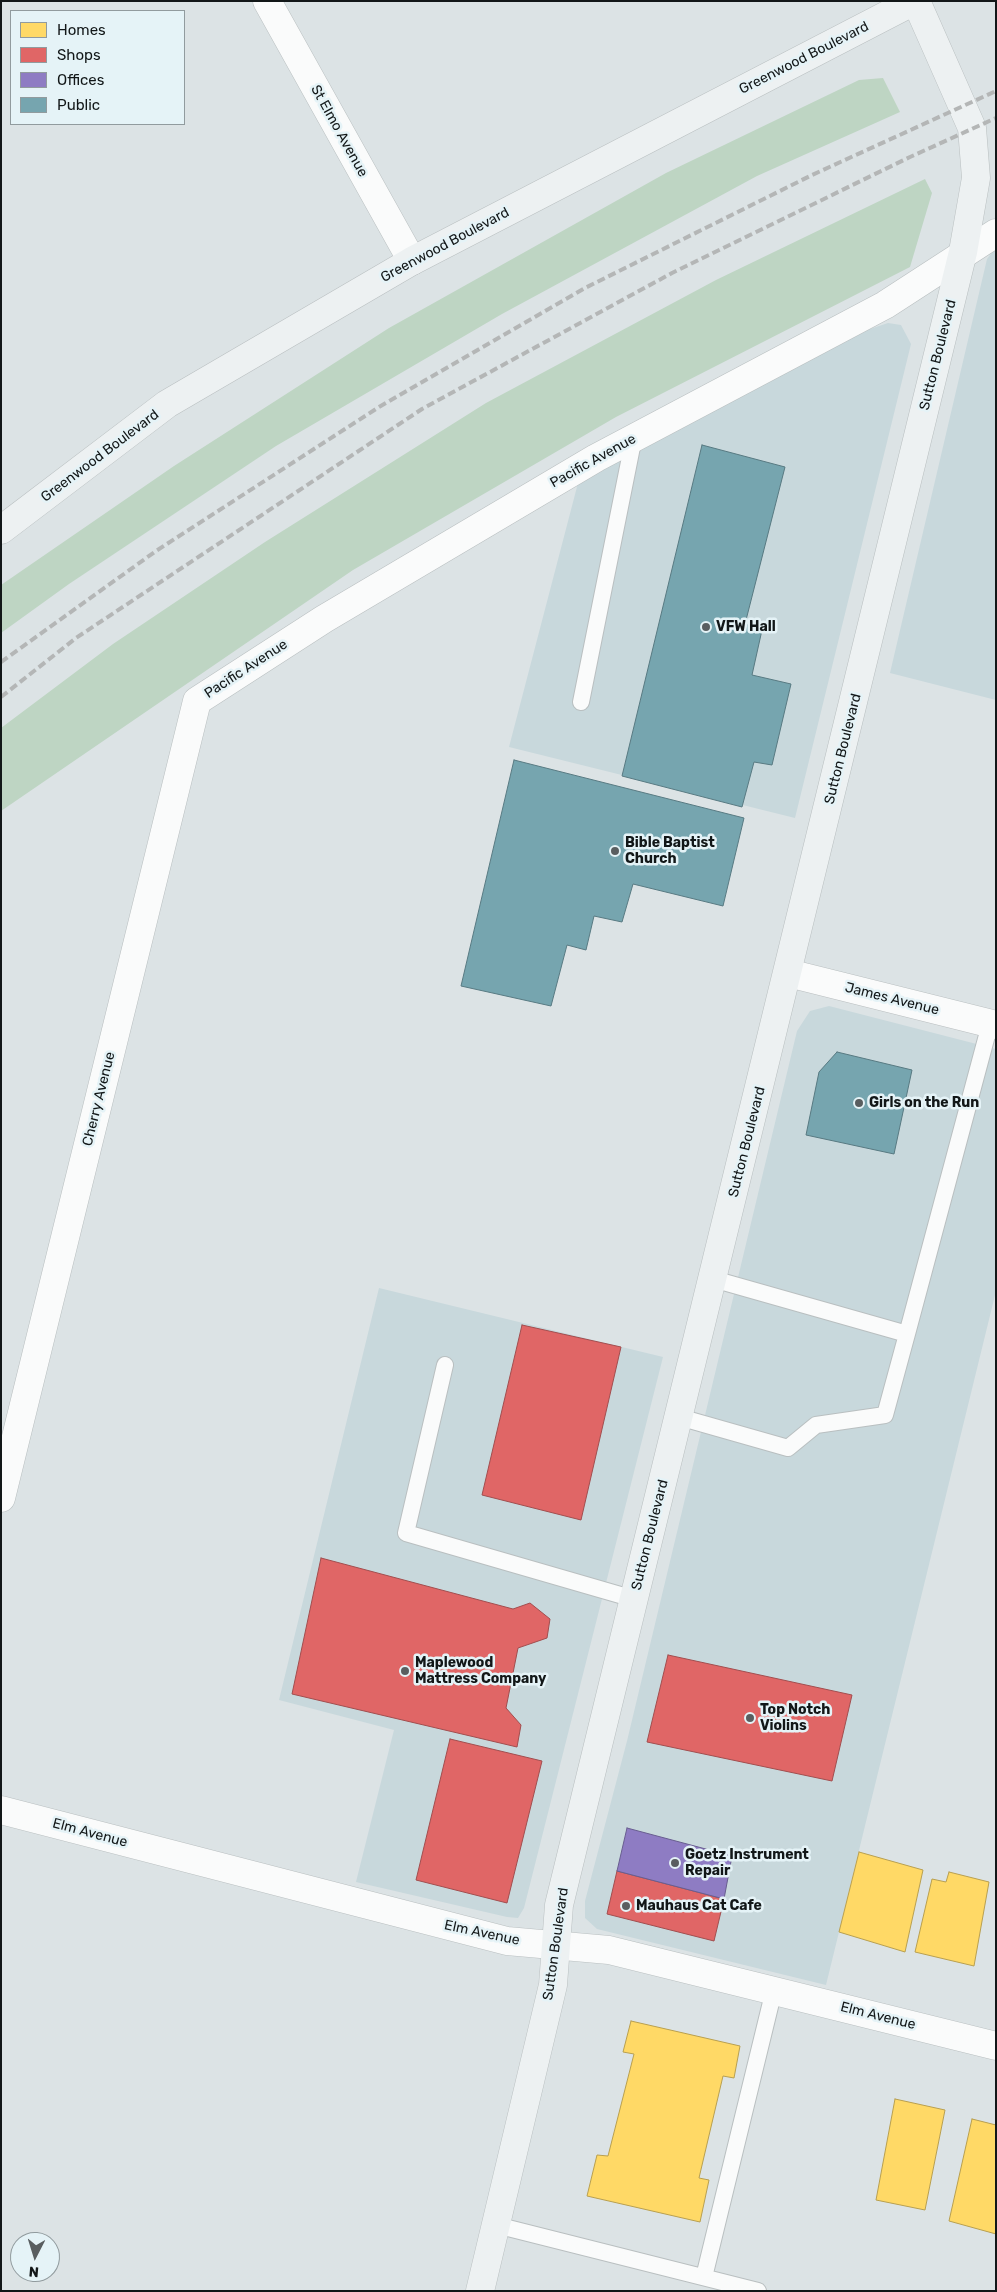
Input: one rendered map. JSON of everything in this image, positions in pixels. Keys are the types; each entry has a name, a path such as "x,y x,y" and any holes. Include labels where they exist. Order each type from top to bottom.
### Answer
{"street":[{"name":"St Elmo Avenue","path":"267,1 412,261"},
{"name":"Greenwood Boulevard","path":"1,530 167,404 412,261 915,1"},
{"name":"Sutton Boulevard","path":"480,2291 553,1985 559,1905 964,252 976,178 972,128 915,1"},
{"name":"Pacific Avenue","path":"197,701 324,619 596,458 884,305 996,233"},
{"name":"Cherry Avenue","path":"1,1498 197,701"},
{"name":"James Avenue","path":"788,973 993,1024"},
{"name":"Elm Avenue","path":"1,1810 507,1941 609,1950 996,2046"}],"lane":[{"path":"582,702 634,437"},
{"path":"679,1417 788,1448 816,1425 885,1415 993,1024"},
{"path":"713,1279 907,1334"},
{"path":"445,1365 406,1533 634,1599"},
{"path":"704,2277 774,1990"},
{"path":"496,2225 758,2291"}],"shaded area":[{"path":"996,247 996,700 890,673 987,259"},
{"path":"888,323 901,325 911,344 795,818 509,747 578,483 867,330"},
{"path":"829,1006 996,1049 996,1291 826,1985 597,1929 585,1918 585,1901 627,1741 797,1031 810,1011"},
{"path":"379,1288 663,1357 524,1908 518,1918 356,1882 394,1730 279,1700"}],"green space":[{"path":"883,78 900,112 757,176 502,314 276,446 69,584 1,633 1,585 174,466 389,328 666,173 859,80"},
{"path":"925,179 932,193 910,267 616,417 353,570 1,811 1,728 113,644 265,542 486,403 716,280"}],"building: Homes":[{"path":"859,1852 923,1870 905,1952 839,1932"},
{"path":"949,1872 989,1882 974,1966 915,1952 932,1879 946,1882"},
{"path":"631,2021 740,2046 734,2078 723,2076 699,2178 709,2180 700,2222 587,2196 597,2155 608,2156 634,2054 623,2052"},
{"path":"895,2099 945,2110 925,2210 876,2200"},
{"path":"972,2119 996,2125 996,2234 949,2221"}],"building: Shops":[{"path":"522,1325 621,1347 581,1520 482,1495"},
{"name":"Maplewood Mattress Company","path":"321,1558 513,1609 530,1603 550,1619 547,1638 518,1648 506,1708 521,1725 517,1747 292,1694"},
{"name":"Top Notch Violins","path":"668,1655 852,1695 832,1781 647,1742"},
{"path":"450,1739 542,1761 507,1903 416,1880"},
{"path":"617,1871 724,1899 714,1941 607,1914"}],"building: Offices":[{"name":"Goetz Instrument Repair","path":"627,1828 732,1856 724,1899 617,1871"}],"building: Public":[{"name":"VFW Hall","path":"702,445 785,467 745,624 762,630 752,675 791,684 772,765 754,762 742,807 622,776"},
{"name":"Bible Baptist Church","path":"514,760 744,818 723,906 633,884 622,922 594,916 586,950 567,945 551,1006 461,986"},
{"name":"Girls on the Run","path":"837,1052 912,1070 894,1154 806,1135 819,1072"}],"railway":[{"path":"1,662 156,551 379,407 585,288 812,175 996,91"},
{"path":"1,697 76,638 422,409 672,273 910,157 996,118"}],"place":[{"name":"VFW Hall","path":"706,627"},
{"name":"Bible Baptist Church","path":"615,851"},
{"name":"Girls on the Run","path":"859,1103"},
{"name":"Maplewood Mattress Company","path":"405,1671"},
{"name":"Top Notch Violins","path":"750,1718"},
{"name":"Goetz Instrument Repair","path":"675,1863"},
{"name":"Mauhaus Cat Cafe","path":"626,1906"}]}
